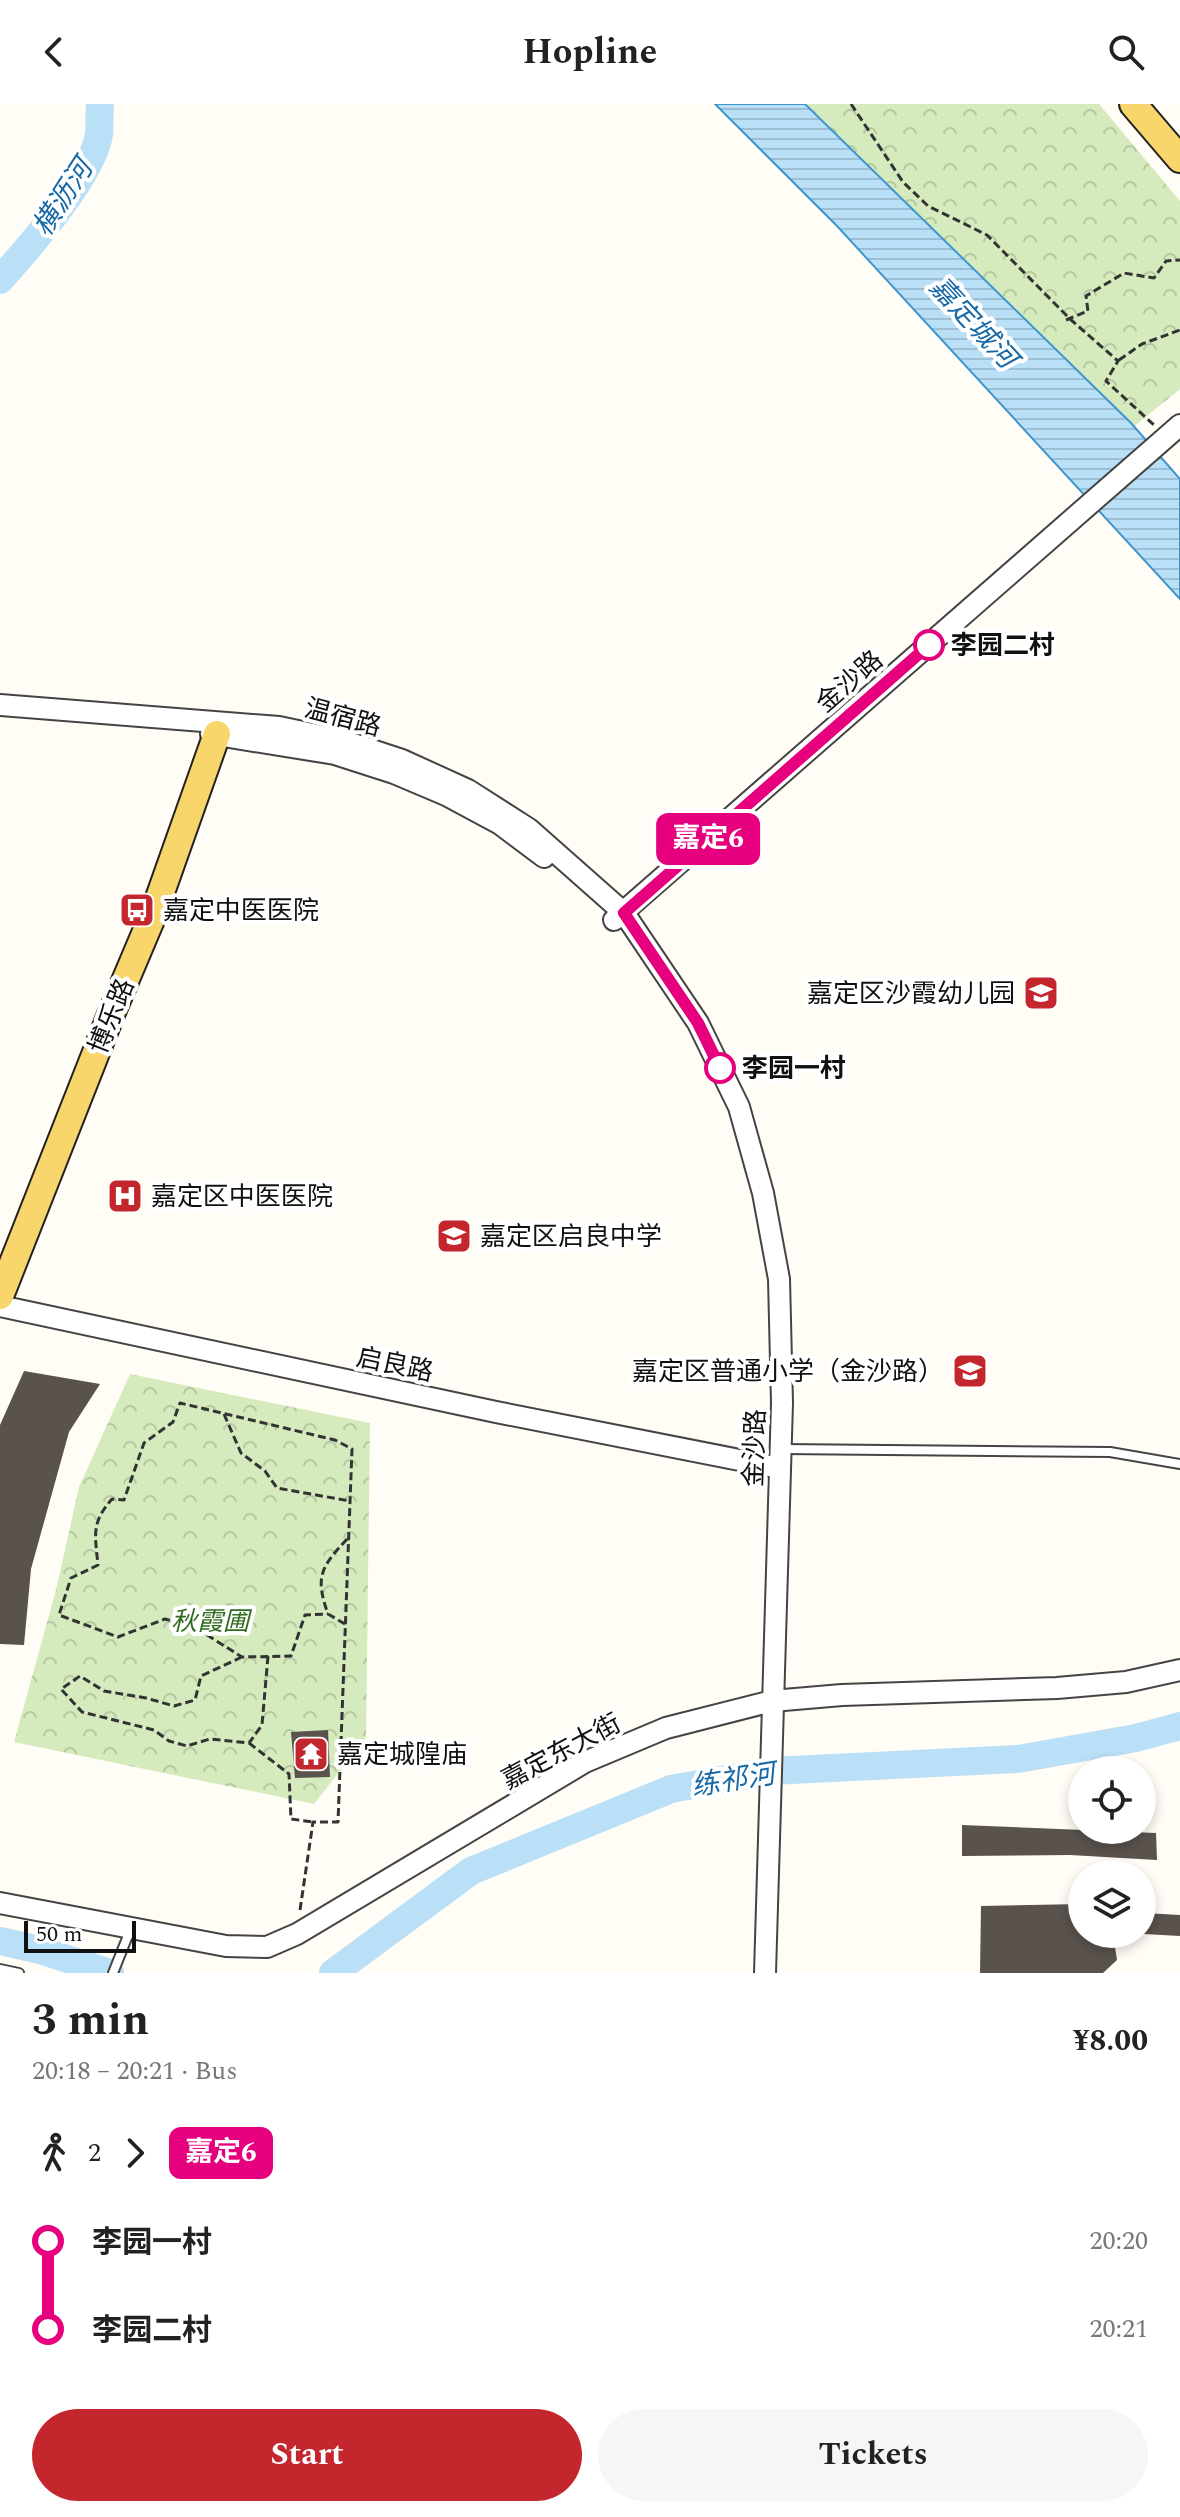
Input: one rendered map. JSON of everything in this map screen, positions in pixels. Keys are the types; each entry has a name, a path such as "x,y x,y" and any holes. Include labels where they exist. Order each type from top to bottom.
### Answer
{"main road":[{"path":"1133,104 1180,159"},
{"path":"1155,104 1180,134"},
{"name":"博乐路","path":"0,1296 153,915 217,734"}],"street":[{"name":"金沙路","path":"765,1973 770,1762 765,1702 782,1403 779,1279 763,1193 739,1107 698,1023 618,917 1169,435"},
{"name":"温宿路","path":"0,705 279,727 341,740 387,755 468,790 529,829 618,917"},
{"path":"0,718 217,734 335,754 394,773 446,795 500,824 618,917"},
{"name":"启良路","path":"0,1306 496,1412 778,1461"},
{"name":"嘉定东大街","path":"0,1903 226,1946 267,1947 297,1934 585,1762 666,1728 765,1702 842,1695 1071,1687 1126,1682 1180,1670"},
{"path":"752,1973 765,1702"}],"lane":[{"path":"778,1461 1110,1452 1180,1464"},
{"path":"115,1968 131,1927"},
{"path":"0,1969 19,1973"}],"path":[{"path":"851,104 903,182 928,206 987,235 1068,319 1118,361"},
{"path":"1068,319 1088,311 1086,296 1124,273 1154,278 1166,261 1180,260"},
{"path":"1169,435 1106,381 1118,361 1142,344 1180,330"},
{"path":"242,1657 196,1628 165,1619 118,1637 59,1615 71,1578 98,1565 95,1532 99,1514 112,1499 124,1500 144,1443 173,1422 180,1403 335,1440 352,1449 338,1822 291,1819 289,1774 249,1743 210,1739 187,1746 169,1741 154,1730 82,1712 61,1689 80,1676 104,1691 174,1706 195,1700 201,1676 242,1657 291,1656 305,1615 328,1614 345,1624"},
{"path":"224,1414 241,1453 265,1471 277,1488 350,1501"},
{"path":"328,1614 321,1594 324,1564 349,1537"},
{"path":"249,1743 262,1725 268,1656"},
{"path":"297,1934 313,1822"}],"green space":[{"path":"807,104 1099,104 1180,201 1180,389 1131,429 897,201"},
{"name":"秋霞圃","path":"130,1374 370,1423 366,1738 314,1804 14,1742 56,1590 79,1487"}],"water":[{"name":"嘉定城河","path":"715,104 805,104 1131,423 1180,479 1180,599 837,226"}],"building":[{"path":"24,1371 100,1384 69,1432 31,1569 24,1645 0,1644 0,1425"},
{"name":"嘉定城隍庙","path":"328,1730 330,1777 295,1778 291,1732"},
{"path":"962,1825 1068,1829 1068,1844 1156,1844 1156,1833 1157,1860 1070,1855 962,1856"},
{"path":"1068,1904 1068,1948 1115,1948 1117,1960 1103,1973 980,1973 981,1906"},
{"path":"1156,1914 1180,1915 1180,1936 1156,1935"}],"waterway":[{"name":"横沥河","path":"0,280 57,211 84,171 99,135 100,104"},
{"name":"练祁河","path":"333,1973 471,1871 671,1789 771,1771 1018,1759 1136,1738 1180,1726"},
{"name":"练祁河","path":"0,1941 40,1950 110,1973"}],"bus line":[{"name":"嘉定6","path":"720,1068 698,1023 624,913 929,645"}],"place":[{"name":"李园二村","path":"929,645"},
{"name":"嘉定中医医院","path":"137,910"},
{"name":"嘉定区沙霞幼儿园","path":"1041,993"},
{"name":"李园一村","path":"720,1068"},
{"name":"嘉定区中医医院","path":"125,1196"},
{"name":"嘉定区启良中学","path":"454,1236"},
{"name":"嘉定区普通小学（金沙路）","path":"970,1371"},
{"name":"嘉定城隍庙","path":"311,1754"}]}
